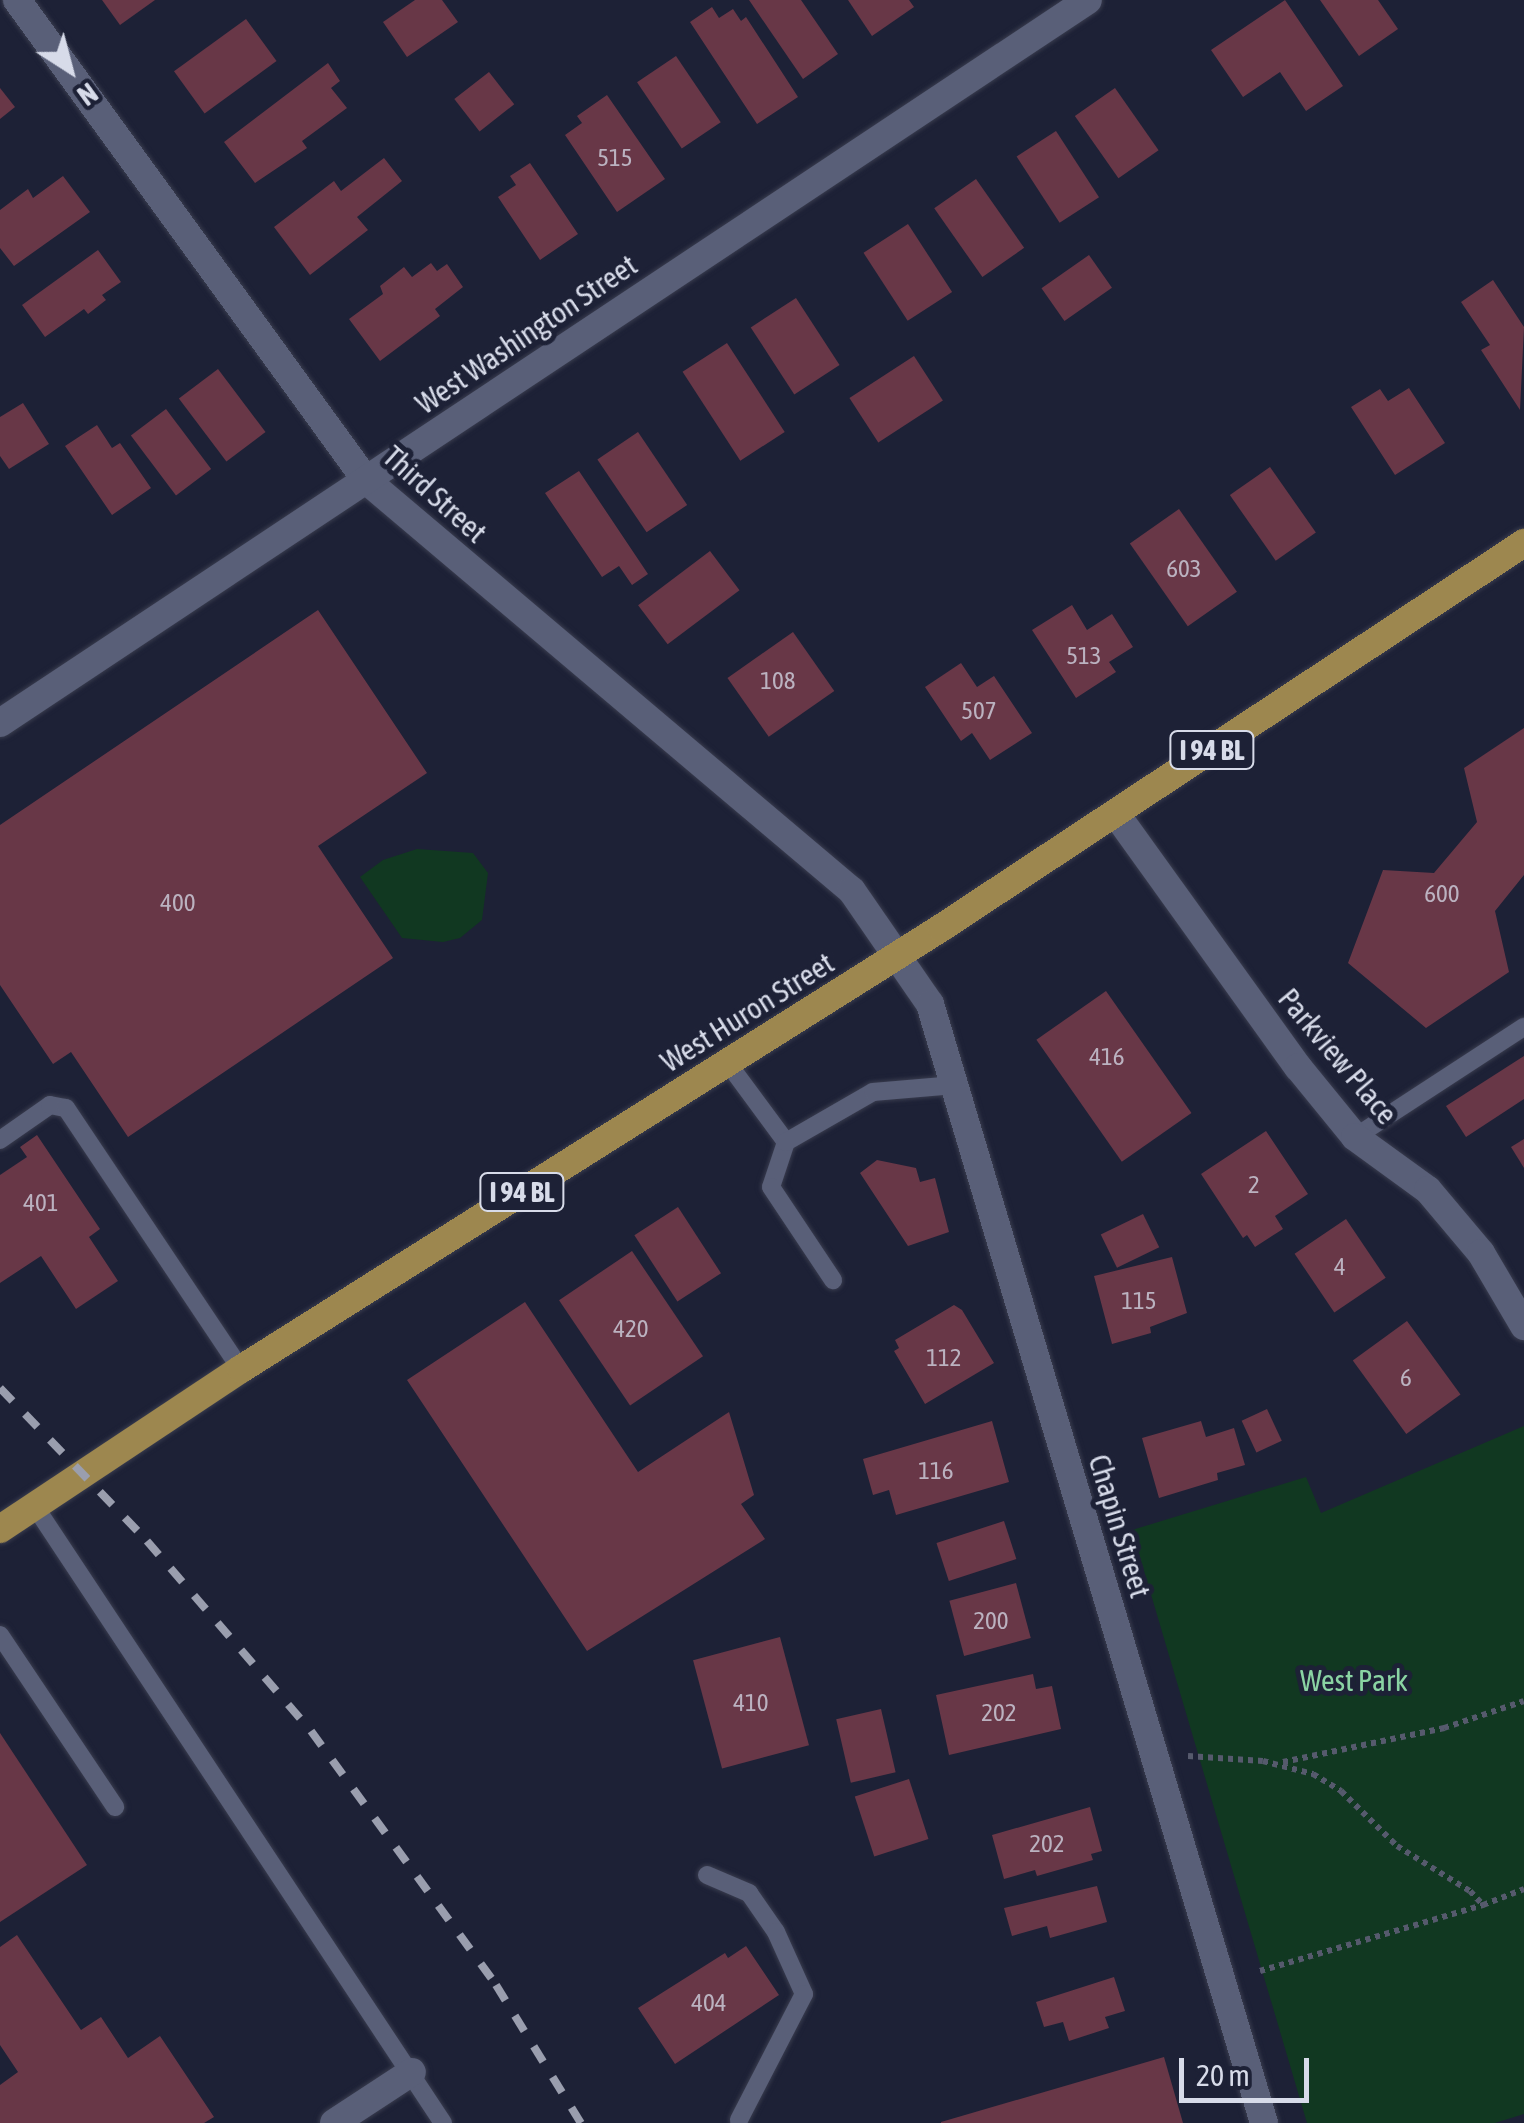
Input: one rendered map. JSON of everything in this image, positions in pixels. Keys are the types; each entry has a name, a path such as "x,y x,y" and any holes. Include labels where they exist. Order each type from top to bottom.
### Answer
{"main road":[{"name":"West Huron Street","path":"0,1528 240,1369 1116,814 1524,543"}],"street":[{"name":"Third Street","path":"18,0 366,480 852,891 898,954"},
{"name":"West Washington Street","path":"0,723 1088,0"},
{"name":"Parkview Place","path":"1116,814 1289,1055 1355,1137 1428,1190 1482,1253 1524,1326"},
{"name":"Chapin Street","path":"898,954 930,1004 1264,2123"},
{"path":"334,2123 412,2072"}],"lane":[{"path":"1355,1137 1524,1027"},
{"path":"727,1062 786,1142"},
{"path":"833,1280 770,1186 786,1142 873,1092 955,1085"},
{"path":"0,1140 50,1105 66,1108 240,1369"},
{"path":"34,1505 443,2123"},
{"path":"0,1635 115,1807"},
{"path":"707,1875 748,1893 776,1932 804,1994 739,2120"}],"path":[{"path":"1277,1763 1444,1728 1524,1701"},
{"path":"1196,1755 1277,1763 1327,1781 1397,1846 1470,1891 1483,1905"},
{"path":"1260,1971 1483,1905 1524,1888"}],"green space":[{"path":"417,849 473,853 488,873 482,920 460,938 443,942 402,938 360,877 383,860"},
{"name":"West Park","path":"1524,1426 1524,2114 1495,2123 1307,2123 1132,1530 1306,1477 1321,1513"}],"building":[{"path":"102,0 155,0 120,25"},
{"path":"415,0 442,0 458,22 407,57 383,22"},
{"path":"749,0 801,0 838,54 803,79"},
{"path":"848,0 909,0 914,7 872,36"},
{"path":"1285,0 1343,86 1306,111 1280,72 1243,97 1211,50"},
{"path":"1320,0 1378,0 1398,29 1359,56"},
{"path":"712,7 719,18 733,9 741,21 746,17 798,97 757,124 690,22"},
{"path":"246,19 277,61 205,113 174,71"},
{"path":"676,56 721,122 682,149 637,82"},
{"path":"328,63 340,81 331,88 347,108 302,141 307,148 255,183 224,142"},
{"path":"489,72 514,104 480,131 454,99"},
{"path":"0,88 15,107 0,119"},
{"path":"1115,88 1159,150 1118,178 1075,116"},
{"path":"607,95 665,179 617,212 565,135 582,123 577,116"},
{"path":"1056,131 1099,197 1060,223 1017,157"},
{"path":"384,158 402,181 357,217 368,230 310,275 274,227 334,181 341,191"},
{"path":"530,163 578,234 540,260 498,197 516,185 510,176"},
{"path":"63,176 90,212 14,266 0,248 0,210 28,189 33,198"},
{"path":"976,179 1024,248 982,277 934,208"},
{"path":"908,224 952,292 908,321 864,253"},
{"path":"98,250 121,282 102,295 106,300 88,314 84,309 45,337 22,305"},
{"path":"1089,255 1112,288 1064,321 1041,288"},
{"path":"431,263 437,271 447,264 463,287 435,309 440,316 380,361 349,319 383,294 380,286 404,267 412,277"},
{"path":"1493,280 1524,327 1520,410 1481,350 1490,345 1461,302"},
{"path":"796,298 840,365 794,395 751,327"},
{"path":"727,343 785,432 740,461 683,372"},
{"path":"914,356 943,400 878,442 849,398"},
{"path":"218,369 266,432 226,462 179,398"},
{"path":"1409,388 1445,443 1395,475 1351,407 1380,389 1388,401"},
{"path":"23,403 49,444 9,469 0,456 0,417"},
{"path":"166,409 211,469 176,495 131,435"},
{"path":"97,425 112,448 120,443 151,488 112,515 65,446"},
{"path":"638,432 687,505 647,532 597,459"},
{"path":"1270,467 1316,533 1276,561 1230,495"},
{"path":"579,471 648,574 632,585 619,566 602,577 545,493"},
{"path":"1179,509 1237,592 1188,626 1130,543"},
{"path":"710,551 739,590 668,644 638,605"},
{"path":"1072,605 1087,630 1112,614 1133,647 1109,662 1116,672 1076,698 1032,630"},
{"path":"318,610 427,773 318,846 393,958 128,1137 71,1052 53,1064 0,985 0,825"},
{"path":"793,632 834,691 769,737 727,678"},
{"path":"961,663 977,687 994,676 1032,733 990,760 972,733 961,741 925,687"},
{"path":"1524,728 1524,875 1495,911 1509,972 1426,1028 1348,963 1383,870 1434,873 1477,822 1464,768"},
{"path":"1106,991 1191,1113 1122,1162 1036,1040"},
{"path":"1524,1056 1524,1099 1466,1137 1446,1106"},
{"path":"1266,1131 1308,1194 1275,1216 1283,1229 1255,1247 1247,1235 1243,1238 1201,1174"},
{"path":"37,1135 100,1229 89,1237 118,1281 76,1309 41,1256 0,1283 0,1175 27,1157 20,1147"},
{"path":"1524,1139 1524,1168 1511,1147"},
{"path":"877,1160 916,1168 920,1182 935,1178 949,1232 908,1246 860,1173"},
{"path":"678,1207 721,1273 677,1302 634,1235"},
{"path":"1143,1214 1159,1247 1117,1268 1101,1235"},
{"path":"1346,1219 1386,1278 1334,1313 1295,1254"},
{"path":"632,1251 703,1356 630,1405 559,1300"},
{"path":"1172,1257 1187,1313 1150,1327 1151,1333 1112,1344 1094,1276"},
{"path":"525,1302 638,1472 729,1412 754,1495 741,1504 765,1539 587,1651 407,1380"},
{"path":"954,1305 962,1310 994,1363 925,1404 894,1351 899,1348 895,1340"},
{"path":"1407,1321 1460,1395 1406,1434 1353,1360"},
{"path":"1267,1409 1282,1441 1256,1453 1242,1421"},
{"path":"992,1421 1009,1482 896,1515 889,1490 873,1495 863,1459"},
{"path":"1201,1421 1206,1437 1234,1428 1245,1465 1217,1473 1218,1480 1159,1498 1142,1438"},
{"path":"1004,1521 1016,1559 949,1581 936,1543"},
{"path":"1016,1583 1031,1638 964,1656 949,1601"},
{"path":"780,1637 809,1745 722,1768 693,1660"},
{"path":"1033,1674 1036,1689 1052,1686 1061,1729 949,1755 936,1695"},
{"path":"881,1709 896,1772 851,1783 836,1719"},
{"path":"0,1733 87,1865 0,1922"},
{"path":"909,1779 928,1839 874,1857 855,1797"},
{"path":"1090,1807 1102,1851 1091,1854 1093,1860 1037,1876 1035,1870 1004,1879 992,1835"},
{"path":"1097,1886 1107,1922 1050,1938 1047,1926 1012,1936 1004,1908"},
{"path":"17,1935 81,2030 101,2017 128,2058 160,2036 214,2117 204,2123 0,2123 0,2085 18,2072 0,2045 0,1947"},
{"path":"746,1946 779,1995 675,2064 638,2008 725,1953 728,1958"},
{"path":"1114,1977 1125,2011 1105,2017 1109,2028 1069,2041 1063,2022 1044,2027 1036,2002"},
{"path":"1164,2057 1183,2123 941,2123 941,2122"}],"railway":[{"path":"0,1388 147,1541 311,1731 496,1985 581,2123"}]}
